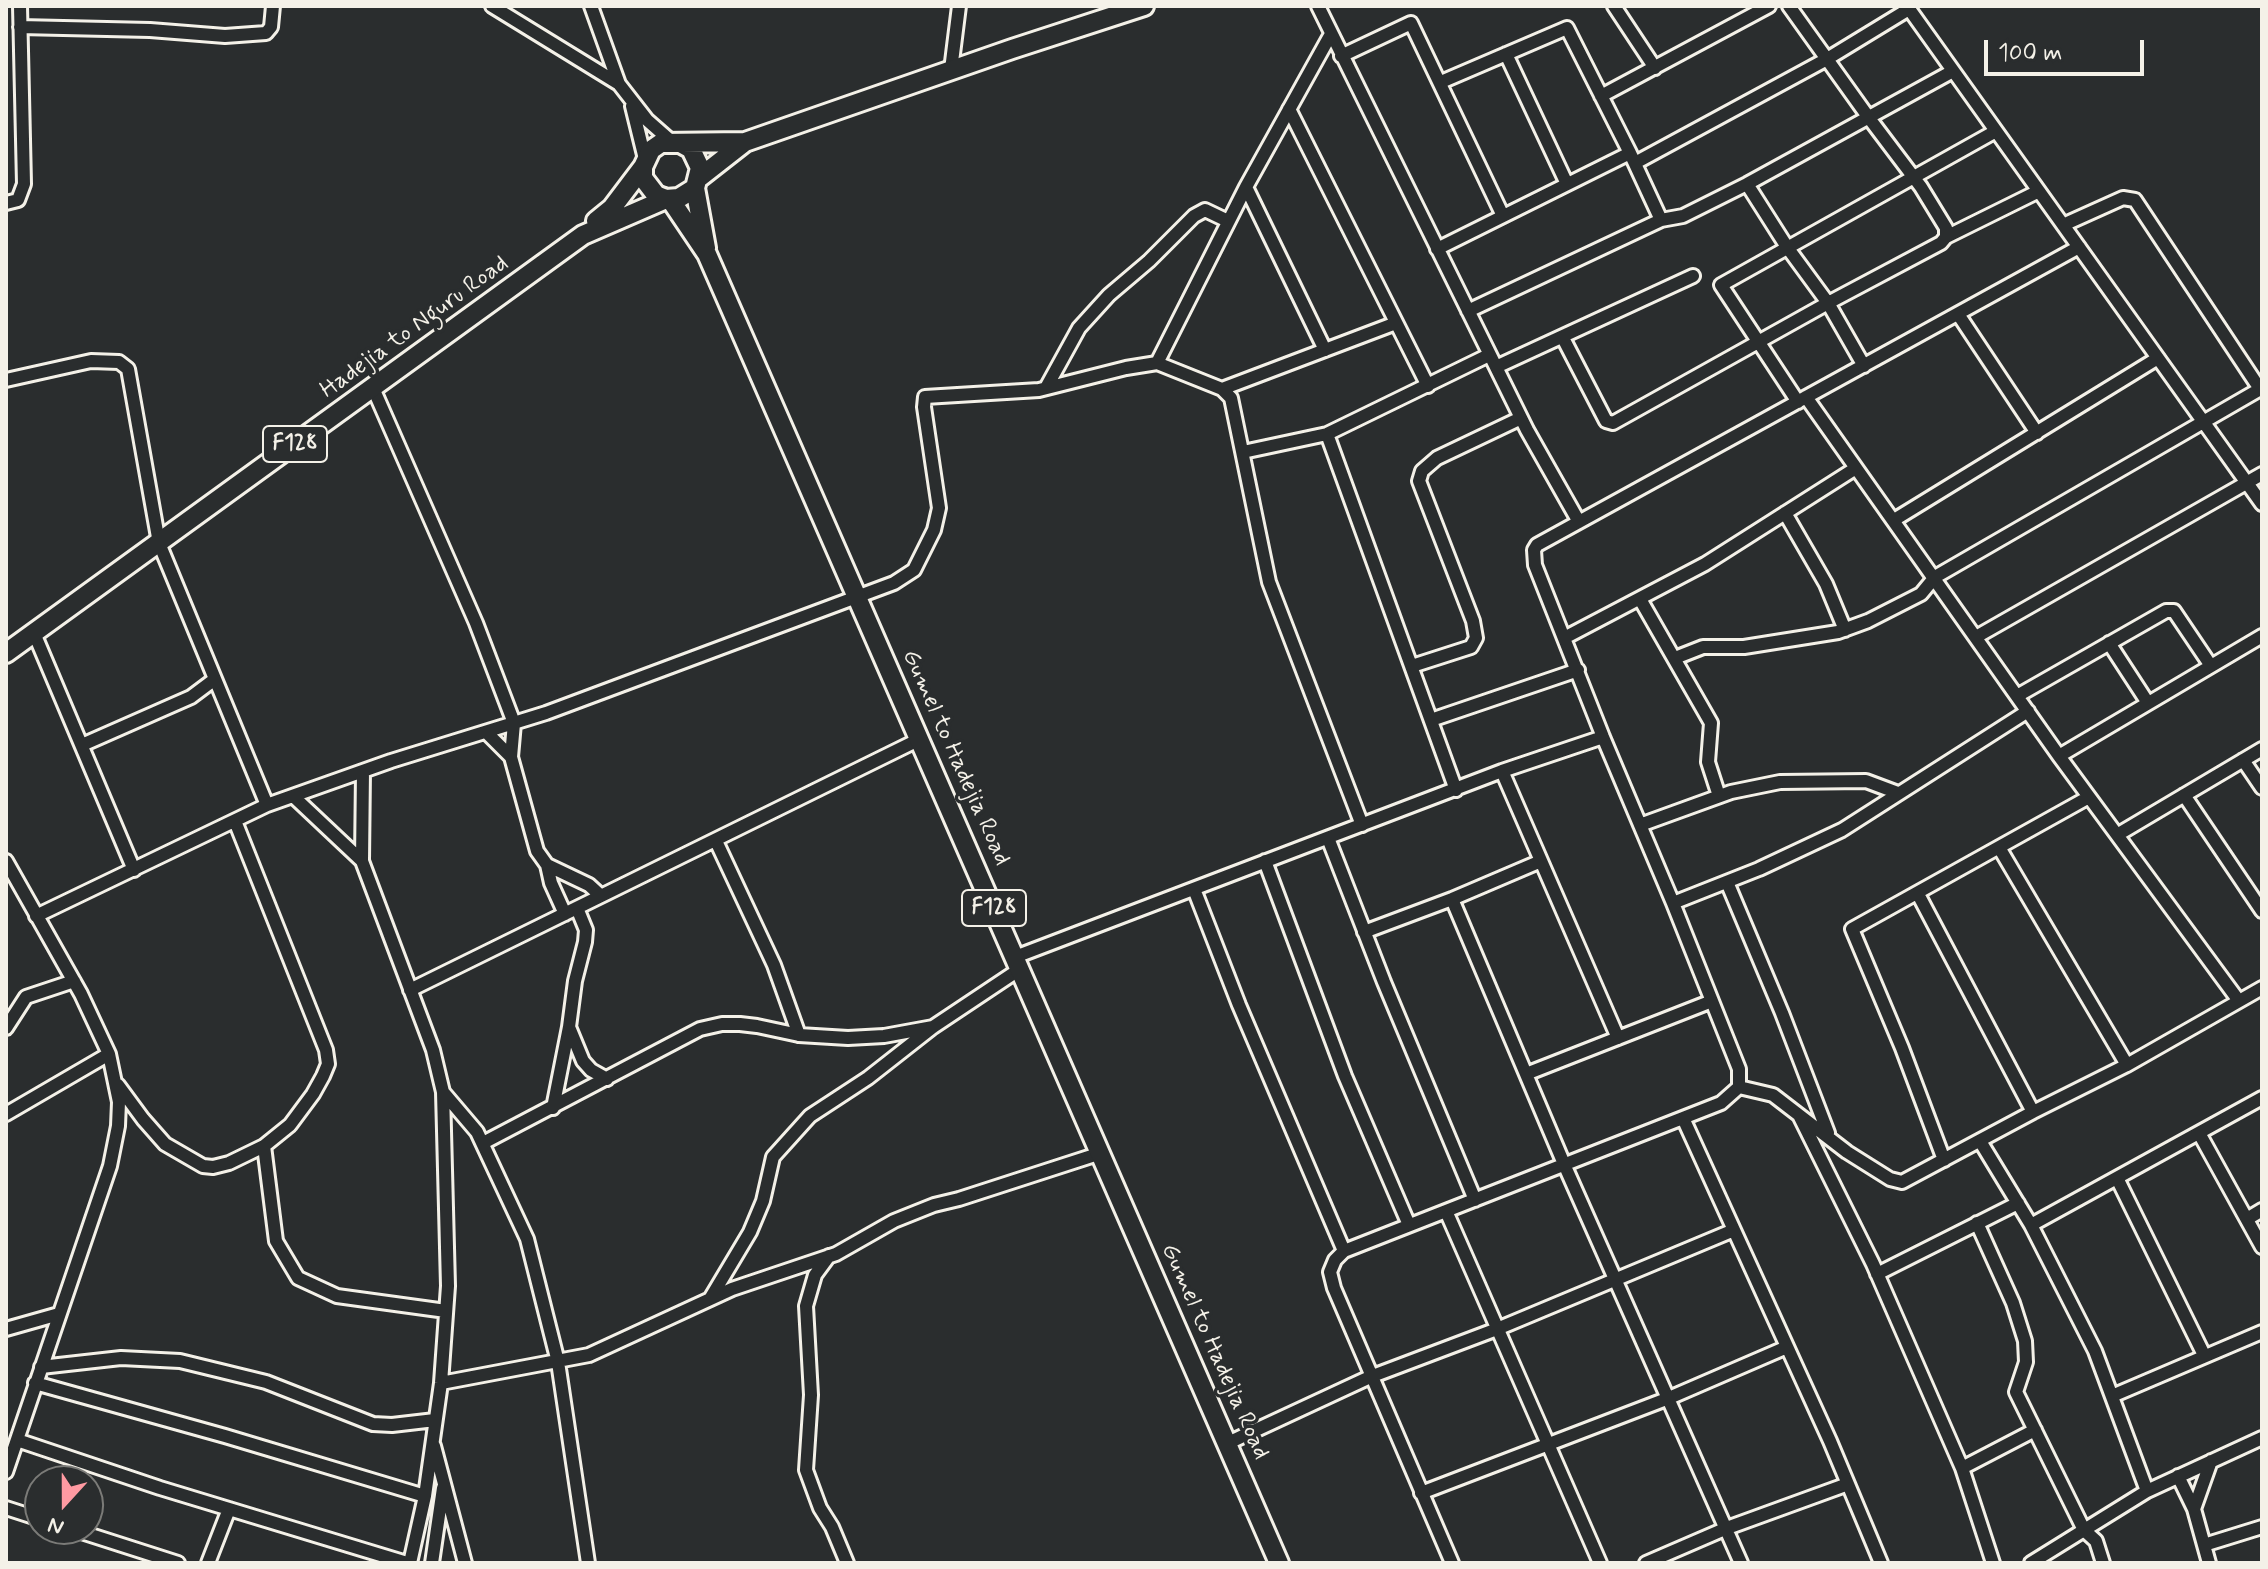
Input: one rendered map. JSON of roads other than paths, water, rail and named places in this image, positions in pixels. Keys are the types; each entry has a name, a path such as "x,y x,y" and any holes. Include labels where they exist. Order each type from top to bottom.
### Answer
{"main road":[{"path":"677,143 745,142 1144,6"},
{"path":"697,183 745,142"},
{"name":"F128","path":"583,235 612,208 651,150 661,143 677,143 691,149 700,168 697,183 707,254"},
{"name":"F128","path":"644,163 643,178 656,195 668,199 679,198 697,183"},
{"name":"Hadejia to Nguru Road","path":"6,653 583,235 668,199"},
{"name":"Gumel to Hadejia Road","path":"668,199 707,254 1279,1563"}],"street":[{"path":"6,203 18,200 24,184 20,6"},
{"path":"20,27 150,30 225,36 266,33 271,27 273,6"},
{"path":"492,6 619,84"},
{"path":"591,6 619,84 631,103 677,143"},
{"path":"951,70 959,6"},
{"path":"1318,6 1489,355 1579,522"},
{"path":"1601,96 1769,6"},
{"path":"1789,6 1913,177 1946,228 1946,237"},
{"path":"1617,7 1655,68"},
{"path":"1437,249 1567,184 1633,158 1827,59 1908,8 2262,504"},
{"path":"1341,56 1411,23 1503,216"},
{"path":"1441,82 1567,28 1661,220"},
{"path":"1157,363 1228,221 1331,34"},
{"path":"1506,54 1567,184"},
{"path":"1468,311 1661,220 1683,216 1953,71"},
{"path":"631,103 644,163"},
{"path":"1289,109 1428,386"},
{"path":"1996,131 1721,285 1757,342 1856,468 2059,756 2239,1001"},
{"path":"1747,184 1828,303 1864,366"},
{"path":"1246,187 1325,350"},
{"path":"1563,338 1606,421 1613,423 1941,243 1946,237 2039,191"},
{"path":"1675,658 1703,647 1744,647 1845,630 1868,621 1921,594 1935,577 2261,388 2135,200 2123,198 2063,225"},
{"path":"1046,388 1079,328 1109,295 1194,216 1205,210 1228,221"},
{"path":"1452,1563 1370,1377 1332,1280 1330,1272 1335,1260 1344,1251 1721,1103 1739,1087 1739,1069 1535,565 1534,550 1537,545 2079,247"},
{"path":"1496,367 1693,276"},
{"path":"1958,314 2037,433"},
{"path":"1222,389 1396,323"},
{"path":"1243,452 1327,434 1489,355"},
{"path":"1894,520 2158,358"},
{"path":"6,380 91,361 119,362 128,369 159,543 267,805"},
{"path":"36,916 267,805 514,723 894,583 914,570 934,530 939,508 925,397 1046,388 1157,363 1222,389 1231,398 1269,582 1362,825"},
{"path":"373,388 476,623 514,723 511,757 537,851 547,865 551,883 586,930 553,1108"},
{"path":"1412,666 1471,647 1476,638 1473,621 1419,481 1422,471 1437,458 1521,418"},
{"path":"1327,434 1456,790"},
{"path":"1566,637 1705,564 1856,468"},
{"path":"1976,637 2262,474"},
{"path":"1785,513 1826,584 1845,630"},
{"path":"1640,599 1711,723 1708,762 1719,796"},
{"path":"2017,696 2166,611 2174,611 2211,666"},
{"path":"34,633 134,870"},
{"path":"2059,756 2262,636"},
{"path":"2109,643 2148,703"},
{"path":"1431,720 1578,670"},
{"path":"82,745 191,697 215,679"},
{"path":"1673,903 1842,830 2028,711"},
{"path":"486,732 511,757"},
{"path":"710,1299 750,1232 763,1201 773,1157 810,1116 868,1078 1018,963 1265,861 1502,771 1603,737"},
{"path":"410,990 920,739"},
{"path":"2117,835 2262,749"},
{"path":"2243,760 2262,788"},
{"path":"17,1440 408,1563 425,1496 441,1383 448,1286 443,1092 433,1050 362,861 363,771"},
{"path":"1502,771 1618,1038"},
{"path":"1640,825 1719,796 1780,782 1866,781 1898,793"},
{"path":"2184,795 2262,911"},
{"path":"293,796 362,861"},
{"path":"1944,1160 1902,1048 1852,929 2089,797"},
{"path":"116,1082 165,1144 203,1166 213,1167 264,1146 290,1125 306,1105 328,1064 326,1050 235,821"},
{"path":"1328,838 1475,1200"},
{"path":"716,841 774,965 799,1035"},
{"path":"2000,849 2127,1065"},
{"path":"6,861 11,881 36,916 74,981 109,1054 116,1082 118,1126 110,1166 6,1472"},
{"path":"1265,861 1345,1076 1409,1225"},
{"path":"1364,932 1541,861"},
{"path":"547,865 589,885 601,896"},
{"path":"1727,882 1829,1136"},
{"path":"1194,889 1239,1005 1344,1251"},
{"path":"1918,894 2033,1112"},
{"path":"1452,899 1564,1164 1741,1563"},
{"path":"6,1028 26,997 74,981"},
{"path":"1739,1087 1773,1095 1890,1179 1902,1182 2127,1065 2262,988"},
{"path":"1526,1074 1712,1001"},
{"path":"483,1143 700,1029 722,1024 757,1026 799,1035 884,1036 933,1027"},
{"path":"569,1027 583,1061 607,1079"},
{"path":"6,1114 109,1054"},
{"path":"443,1092 477,1132 527,1239 558,1362 588,1563"},
{"path":"2031,1225 2262,1098"},
{"path":"1798,1113 1877,1274 1962,1468 1993,1563"},
{"path":"1683,1118 1881,1563"},
{"path":"2199,1133 2262,1247"},
{"path":"1980,1141 2031,1225 2095,1351 2147,1491"},
{"path":"264,1146 276,1241 298,1278 337,1296 446,1311"},
{"path":"441,1383 589,1355 710,1299 829,1256 894,1221 934,1205 1101,1153"},
{"path":"2117,1178 2204,1355"},
{"path":"1877,1274 2018,1203"},
{"path":"2247,1219 2262,1210"},
{"path":"1446,1211 1600,1563"},
{"path":"1977,1223 2013,1303 2025,1341 2026,1362 2016,1392 2084,1530 2096,1541 2103,1563"},
{"path":"1228,1443 1370,1377 1497,1329 1734,1230"},
{"path":"829,1256 815,1275 806,1306 811,1395 806,1470 820,1508 847,1563"},
{"path":"6,1329 59,1314"},
{"path":"2112,1396 2262,1332"},
{"path":"1421,1493 1669,1398 1787,1347"},
{"path":"41,1367 121,1358 180,1361 266,1382 373,1424 435,1420"},
{"path":"35,1383 425,1496"},
{"path":"1962,1468 2035,1430"},
{"path":"2031,1563 2147,1491 2262,1438"},
{"path":"433,1439 465,1563"},
{"path":"2194,1509 2211,1461"},
{"path":"2178,1476 2194,1509 2209,1563"},
{"path":"432,1563 444,1481"},
{"path":"1646,1563 1727,1528 1848,1484"},
{"path":"208,1563 229,1509"},
{"path":"2204,1545 2262,1527"},
{"path":"104,1541 156,1560 178,1563"}]}
